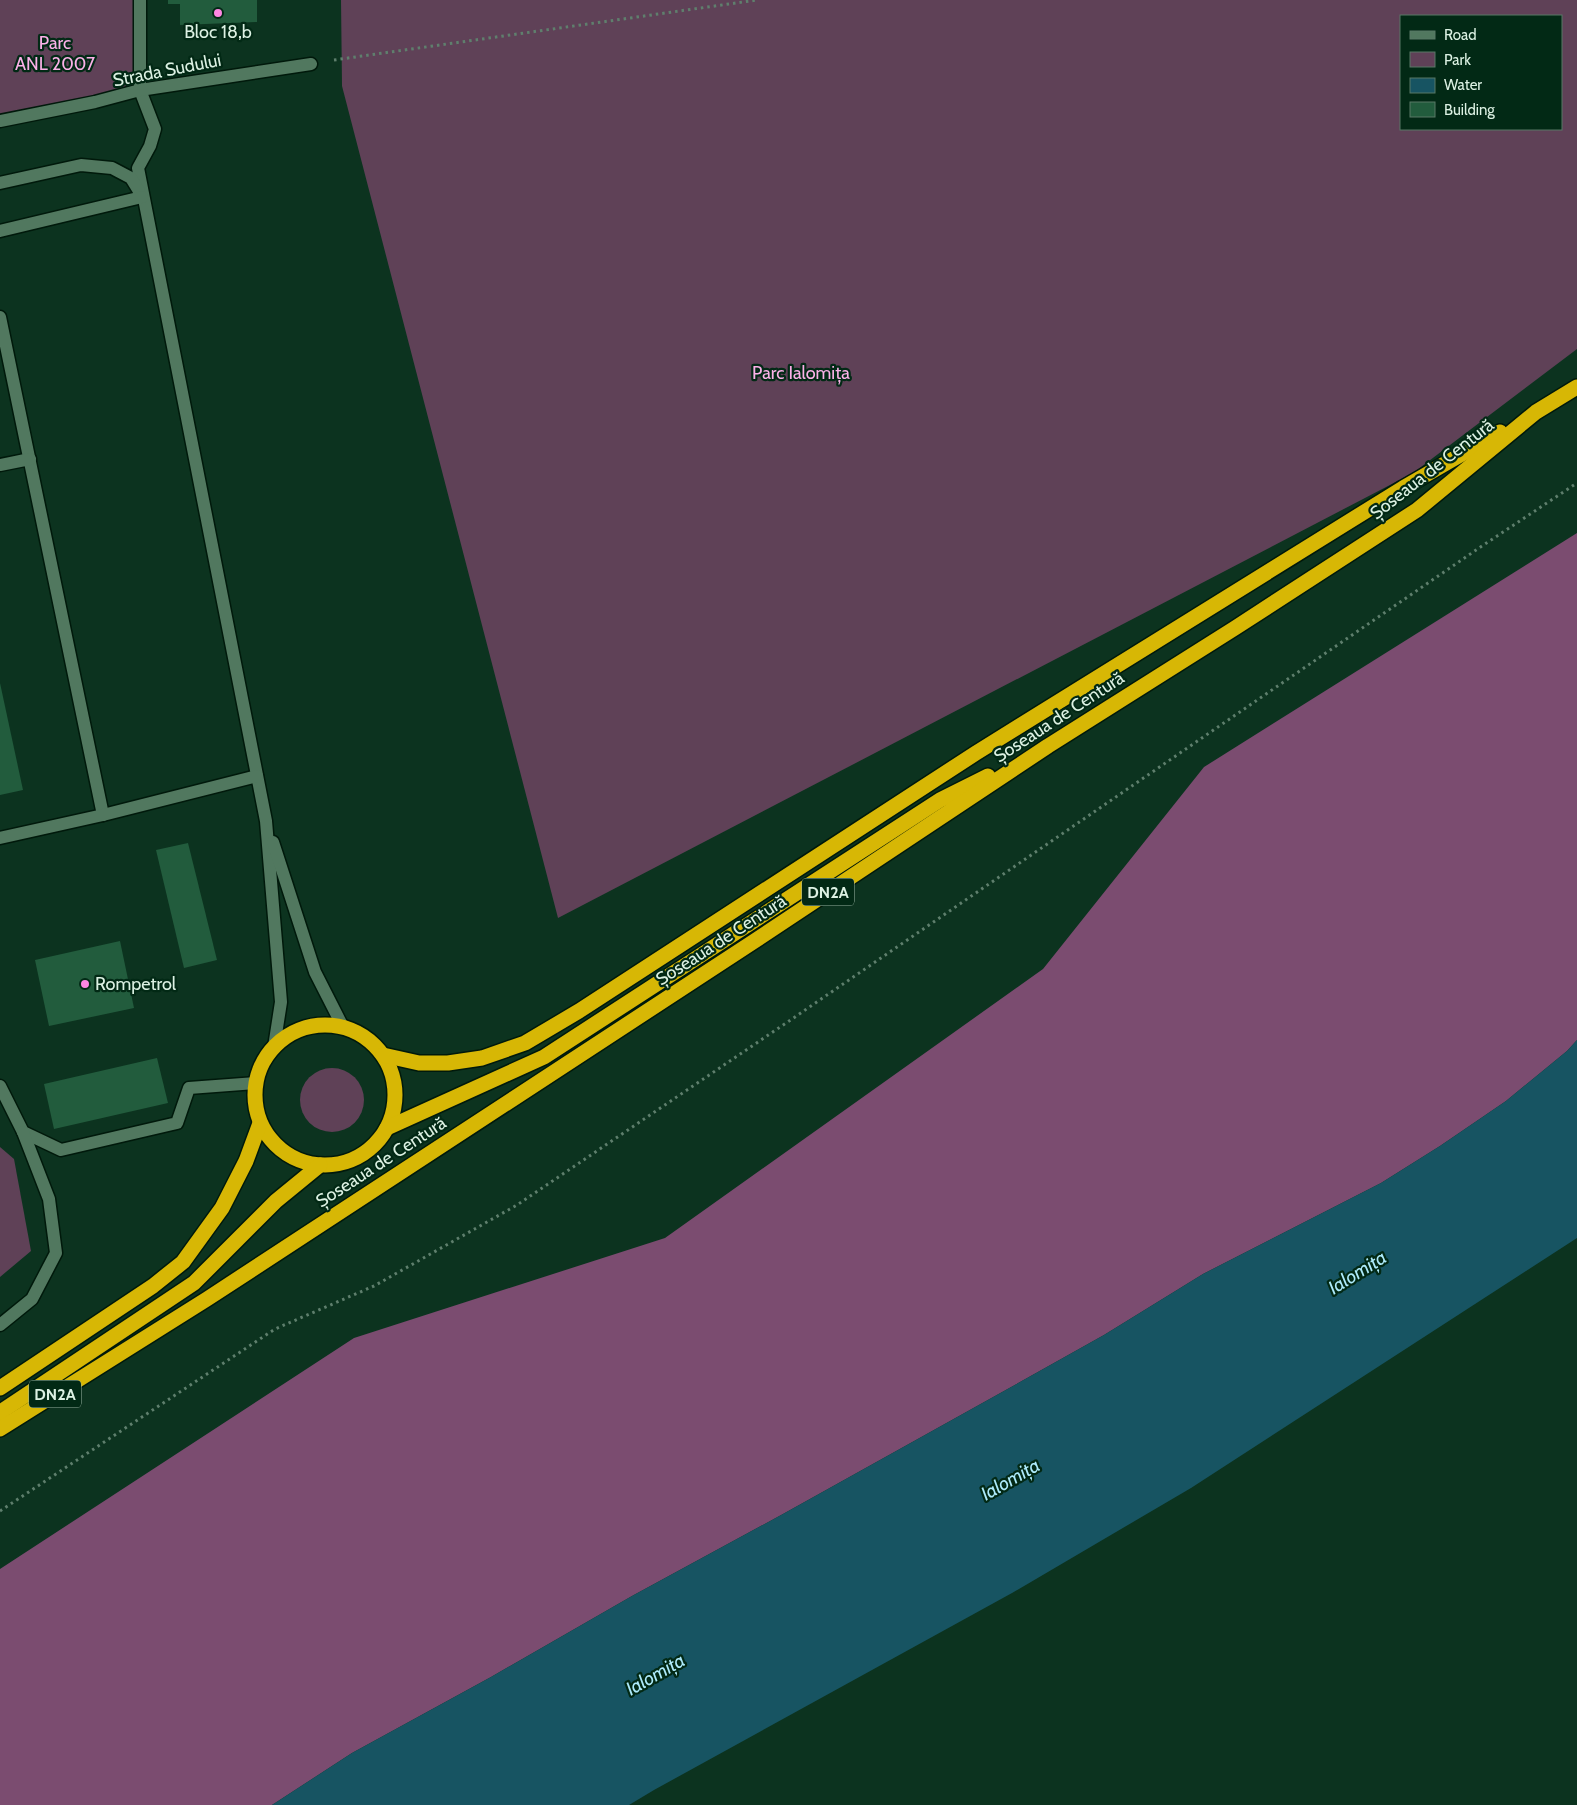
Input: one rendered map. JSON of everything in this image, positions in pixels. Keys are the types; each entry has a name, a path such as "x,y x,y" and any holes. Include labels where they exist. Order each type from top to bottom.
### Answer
{"highway":[{"name":"Șoseaua de Centură","path":"0,1429 207,1299 1048,746 1417,510 1536,412 1577,387"},
{"path":"383,1055 419,1063 448,1064 482,1058 525,1043 579,1011 993,742 1403,488 1536,412"},
{"path":"387,1128 544,1057 940,800 1048,746"},
{"path":"313,1026 343,1027 364,1037 375,1045 383,1055 394,1079 395,1104 387,1128 380,1140 359,1157 347,1162 320,1166 308,1163 284,1153 260,1123 255,1096 259,1070 274,1047 298,1030 313,1026"},
{"name":"DN2A","path":"0,1388 153,1286 183,1262 222,1208 246,1161 260,1123"},
{"path":"0,1415 5,1409 194,1283 276,1201 320,1166"}],"street":[{"path":"140,0 140,90 155,129 150,146 138,168 142,197 266,821 281,1002 274,1047"},
{"name":"Strada Sudului","path":"0,121 95,102 140,90 311,64"},
{"path":"0,183 82,165 112,168 131,178 142,197"},
{"path":"0,231 142,197"},
{"path":"0,317 103,814"},
{"path":"0,466 30,459"},
{"path":"0,838 257,776"},
{"path":"266,821 315,972 343,1027"},
{"path":"23,1132 61,1150 177,1124 189,1088 256,1083"},
{"path":"0,1086 23,1132 49,1199 56,1253 32,1300 0,1325"}],"path":[{"path":"311,64 757,0"},
{"path":"0,1511 275,1329 374,1286 517,1205 1577,483"}],"green space":[{"name":"Parc ANL 2007","path":"0,0 140,0 140,90 0,120"},
{"name":"Parc Ialomița","path":"341,0 1577,0 1577,349 1413,473 558,918 342,86"},
{"path":"332,1068 350,1074 358,1082 364,1100 358,1118 350,1126 332,1132 314,1126 306,1118 300,1100 306,1082 314,1074"},
{"path":"0,1147 14,1159 31,1251 0,1277"}],"shaded area":[{"path":"1577,533 1577,1040 1567,1051 1506,1101 1381,1183 1203,1274 1104,1335 352,1753 272,1805 0,1805 0,1569 354,1338 665,1238 1043,969 1204,767"}],"water":[{"name":"Ialomița","path":"1577,1040 1577,1238 1191,1488 1012,1593 629,1805 272,1805 352,1753 1104,1335 1203,1274 1381,1183 1506,1101 1567,1051"}],"building":[{"name":"Bloc 18,b","path":"168,0 257,0 257,22 180,25 180,4 168,4"},
{"path":"0,683 23,790 0,795"},
{"path":"188,843 217,960 184,968 156,850"},
{"name":"Rompetrol","path":"120,941 134,1008 49,1026 35,960"},
{"path":"157,1058 168,1103 54,1129 44,1084"}],"place":[{"name":"Bloc 18,b","path":"218,13"},
{"name":"Rompetrol","path":"85,984"}]}
